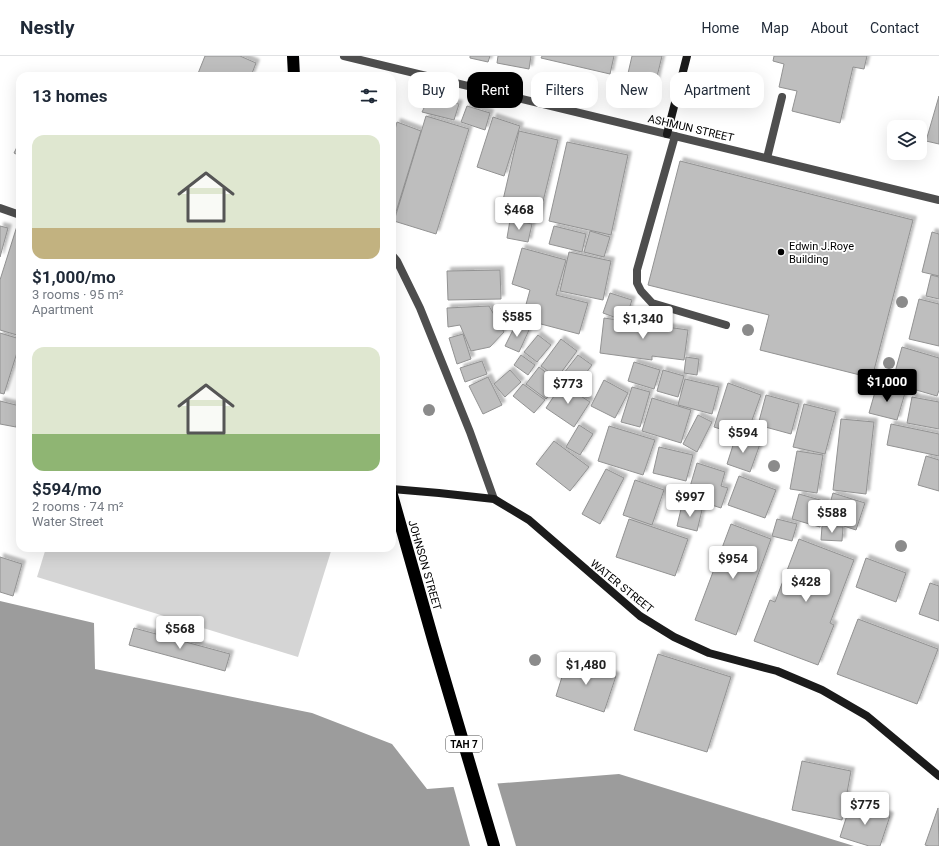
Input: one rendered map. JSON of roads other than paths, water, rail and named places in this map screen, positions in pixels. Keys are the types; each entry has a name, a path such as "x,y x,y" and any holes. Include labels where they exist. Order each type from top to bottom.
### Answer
{"highway":[{"path":"294,56 294,72"},
{"name":"JOHNSON STREET","path":"396,509 494,846"}],"street":[{"name":"ASHMUN STREET","path":"344,56 939,200"},
{"path":"687,56 671,135 637,270 637,283 641,291 652,303 726,325"},
{"path":"767,158 782,97"},
{"path":"0,208 16,214"},
{"path":"396,260 420,308 470,432 494,499"},
{"name":"WATER STREET","path":"396,489 494,499 529,520 640,616 674,636 709,653 777,671 822,690 867,716 939,776"}],"place":[{"name":"Edwin J.Roye Building","path":"781,252"}]}
